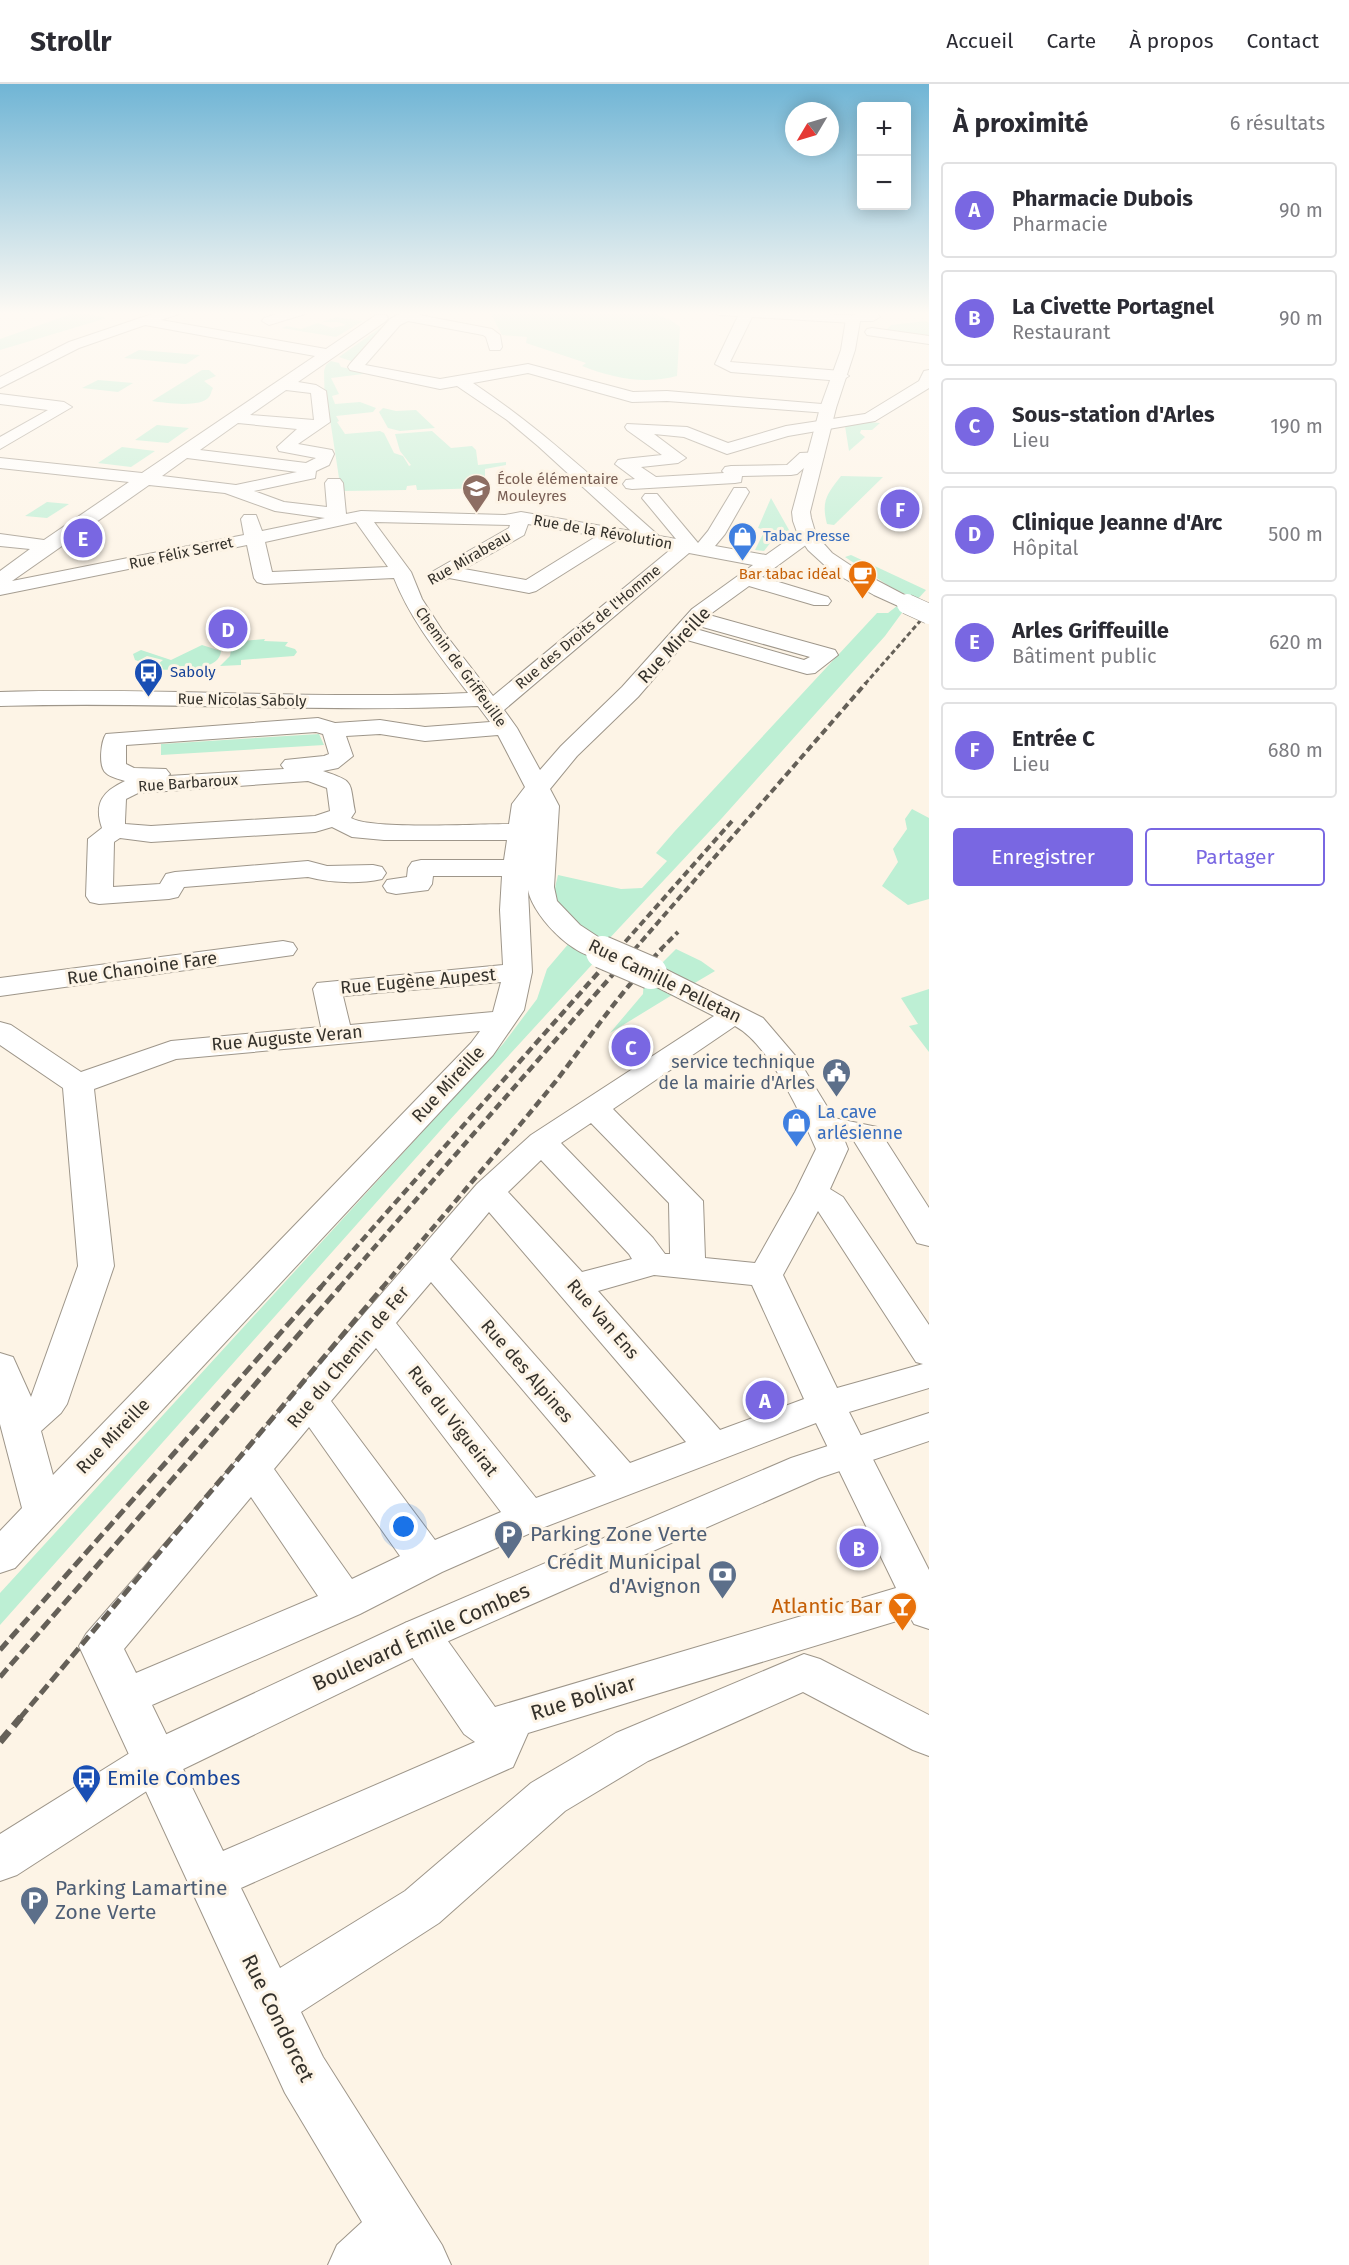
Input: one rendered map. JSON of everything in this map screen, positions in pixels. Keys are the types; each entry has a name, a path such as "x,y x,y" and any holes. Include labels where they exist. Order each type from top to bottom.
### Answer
{"street":[{"path":"0,444 54,413"},
{"path":"0,581 243,413"},
{"path":"185,453 307,469 323,461 326,454 285,447 311,426 322,422 321,413"},
{"path":"507,413 595,487 653,541"},
{"path":"794,413 826,417 875,416 880,413"},
{"path":"827,413 801,512 811,541 834,561 871,586 929,614"},
{"path":"693,548 652,490 624,464 678,458 633,427 687,432 727,449 826,417"},
{"path":"235,418 311,426"},
{"path":"609,501 652,490 735,478 731,471 794,469 806,457 816,456"},
{"path":"0,463 237,490 306,519 337,513 361,516"},
{"path":"237,490 288,477 303,477 309,474 307,469"},
{"path":"595,487 744,492 781,477 778,470"},
{"path":"334,483 337,513"},
{"name":"Rue des Droits de l'Homme","path":"488,704 693,548 716,534 744,492"},
{"name":"Rue de la Révolution","path":"361,516 506,520 521,517 693,548 780,559 834,561"},
{"name":"Rue Félix Serret","path":"0,589 77,575 252,529 306,519 361,516"},
{"name":"Chemin de Griffeuille","path":"361,516 401,572 433,633 506,728 537,789"},
{"name":"Rue Mirabeau","path":"410,592 517,531 521,517"},
{"path":"306,519 320,575"},
{"path":"252,529 264,578 401,572"},
{"path":"446,572 529,587 613,534"},
{"path":"0,540 48,546"},
{"name":"Rue Mireille","path":"0,1557 482,1049 509,1010 518,972 514,910 516,868 524,804 575,746 630,692 688,625 748,579 811,541"},
{"path":"20,565 71,571 77,575"},
{"path":"748,579 821,601"},
{"path":"688,625 827,655 807,668 688,625"},
{"name":"Rue Nicolas Saboly","path":"0,699 50,697 446,701 488,704"},
{"path":"333,730 341,756 330,763 131,776 114,768 114,739 318,725 333,730 380,728 425,734 506,728"},
{"path":"518,752 575,746"},
{"name":"Rue Barbaroux","path":"115,830 112,820 114,796 133,786 310,774 338,784 343,812 336,819"},
{"name":"Rue Camille Pelletan","path":"537,789 547,806 541,887 544,901 552,914 570,932 602,952 685,988 720,1014 753,1024 781,1056 822,1125 832,1149 812,1192 765,1275"},
{"path":"516,868 421,868 419,884 327,874 308,869 175,880 170,891 99,896 101,838 115,830 163,833 315,824 336,819 352,830 521,832"},
{"name":"Rue Chanoine Fare","path":"0,987 283,949"},
{"name":"Rue Eugène Aupest","path":"337,1034 327,989 518,972"},
{"name":"Rue du Chemin de Fer","path":"157,1760 101,1646 489,1191 543,1142 594,1108 720,1014"},
{"name":"Rue Auguste Veran","path":"78,1084 171,1050 502,1020"},
{"path":"0,1031 78,1084 96,1266 48,1404 15,1436"},
{"path":"594,1108 686,1201 688,1267"},
{"path":"822,1125 866,1134 929,1235"},
{"path":"543,1142 641,1246 654,1264"},
{"name":"Rue Van Ens","path":"489,1191 714,1449"},
{"path":"812,1192 831,1204 929,1353"},
{"name":"Rue des Alpines","path":"431,1260 624,1482"},
{"path":"574,1286 654,1264 765,1275 849,1453 925,1604"},
{"name":"Rue du Vigueirat","path":"377,1324 528,1517"},
{"path":"0,1366 12,1397 15,1436 43,1510"},
{"path":"125,1697 345,1602 427,1561 528,1517 826,1405 929,1375"},
{"path":"311,1401 427,1561"},
{"name":"Boulevard Émile Combes","path":"0,1860 157,1760 420,1635 787,1476 849,1453 929,1428"},
{"path":"254,1469 345,1602"},
{"name":"Rue Bolivar","path":"210,1879 497,1753 511,1720 925,1604"},
{"path":"420,1635 480,1721 504,1737"},
{"path":"270,2003 422,1906 548,1797 632,1747 754,1692 804,1672 929,1737"},
{"name":"Rue Condorcet","path":"157,1760 210,1879 304,2075 410,2247"},
{"path":"357,2265 410,2247"}],"green space":[{"path":"366,413 336,416 339,421 337,422 345,434 380,431 384,433 394,453 403,456 409,466 411,465 400,451 395,434 432,431 451,448 472,446 476,450 478,465 506,462 506,465 485,469 485,488 417,490 416,485 407,486 406,490 341,491 330,419 325,414"},
{"path":"379,413 419,413 435,428 400,431 388,428"},
{"path":"869,422 880,423 872,430 861,430 860,433 865,437 849,451 845,426"},
{"path":"157,425 189,428 168,443 135,440"},
{"path":"122,447 155,451 131,467 98,463"},
{"path":"841,476 883,477 834,525 827,524 826,498"},
{"path":"771,498 789,530 789,535 783,542 771,542 764,551 755,550 765,530 758,528"},
{"path":"47,502 69,504 47,518 25,516"},
{"path":"851,555 926,590 917,600 889,586 845,557"},
{"path":"897,606 904,610 885,636 722,818 607,941 591,934 568,918 555,894 558,875 621,889 642,888 667,861 656,853 675,831 877,613 888,613"},
{"path":"265,639 264,641 288,642 285,646 297,652 294,656 241,660 241,665 220,666 230,656 231,650 221,643"},
{"path":"202,645 221,651 212,664 194,669 154,670 153,668 163,660 147,656 138,661 135,660 133,654 141,650 171,660"},
{"path":"319,734 324,745 161,755 161,744"},
{"path":"912,809 929,818 929,899 908,905 882,886 898,862 893,849 907,829 905,819"},
{"path":"570,942 598,958 447,1123 0,1625 0,1593 503,1044 537,999 547,969"},
{"path":"676,949 701,961 715,971 693,984 657,968"},
{"path":"644,979 677,992 610,1033 643,994"},
{"path":"929,989 929,1052 909,1026 918,1024 901,998"}],"railway":[{"path":"865,684 929,611"},
{"path":"634,950 866,683"},
{"path":"618,950 733,820"},
{"path":"660,950 678,932"},
{"path":"320,1288 619,949"},
{"path":"339,1288 635,949"},
{"path":"382,1288 535,1107 620,996 662,949"},
{"path":"0,1650 321,1287"},
{"path":"0,1677 340,1287"},
{"path":"20,1718 383,1287"},
{"path":"0,1742 21,1717"}],"place":[{"name":"Entrée C","path":"900,509"},
{"name":"École élémentaire Mouleyres","path":"476,514"},
{"name":"Arles Griffeuille","path":"83,538"},
{"name":"Tabac Presse","path":"742,562"},
{"name":"Bar tabac idéal","path":"862,600"},
{"name":"Clinique Jeanne d'Arc","path":"228,629"},
{"name":"Saboly","path":"149,698"},
{"name":"Sous-station d'Arles","path":"631,1047"},
{"name":"service technique de la mairie d'Arles","path":"836,1098"},
{"name":"La cave arlésienne","path":"796,1148"},
{"name":"Pharmacie Dubois","path":"765,1400"},
{"name":"La Civette Portagnel","path":"859,1548"},
{"name":"Parking Zone Verte","path":"509,1560"},
{"name":"Crédit Municipal d'Avignon","path":"722,1600"},
{"name":"Atlantic Bar","path":"903,1632"},
{"name":"Emile Combes","path":"86,1804"},
{"name":"Parking Lamartine Zone Verte","path":"34,1926"}]}
